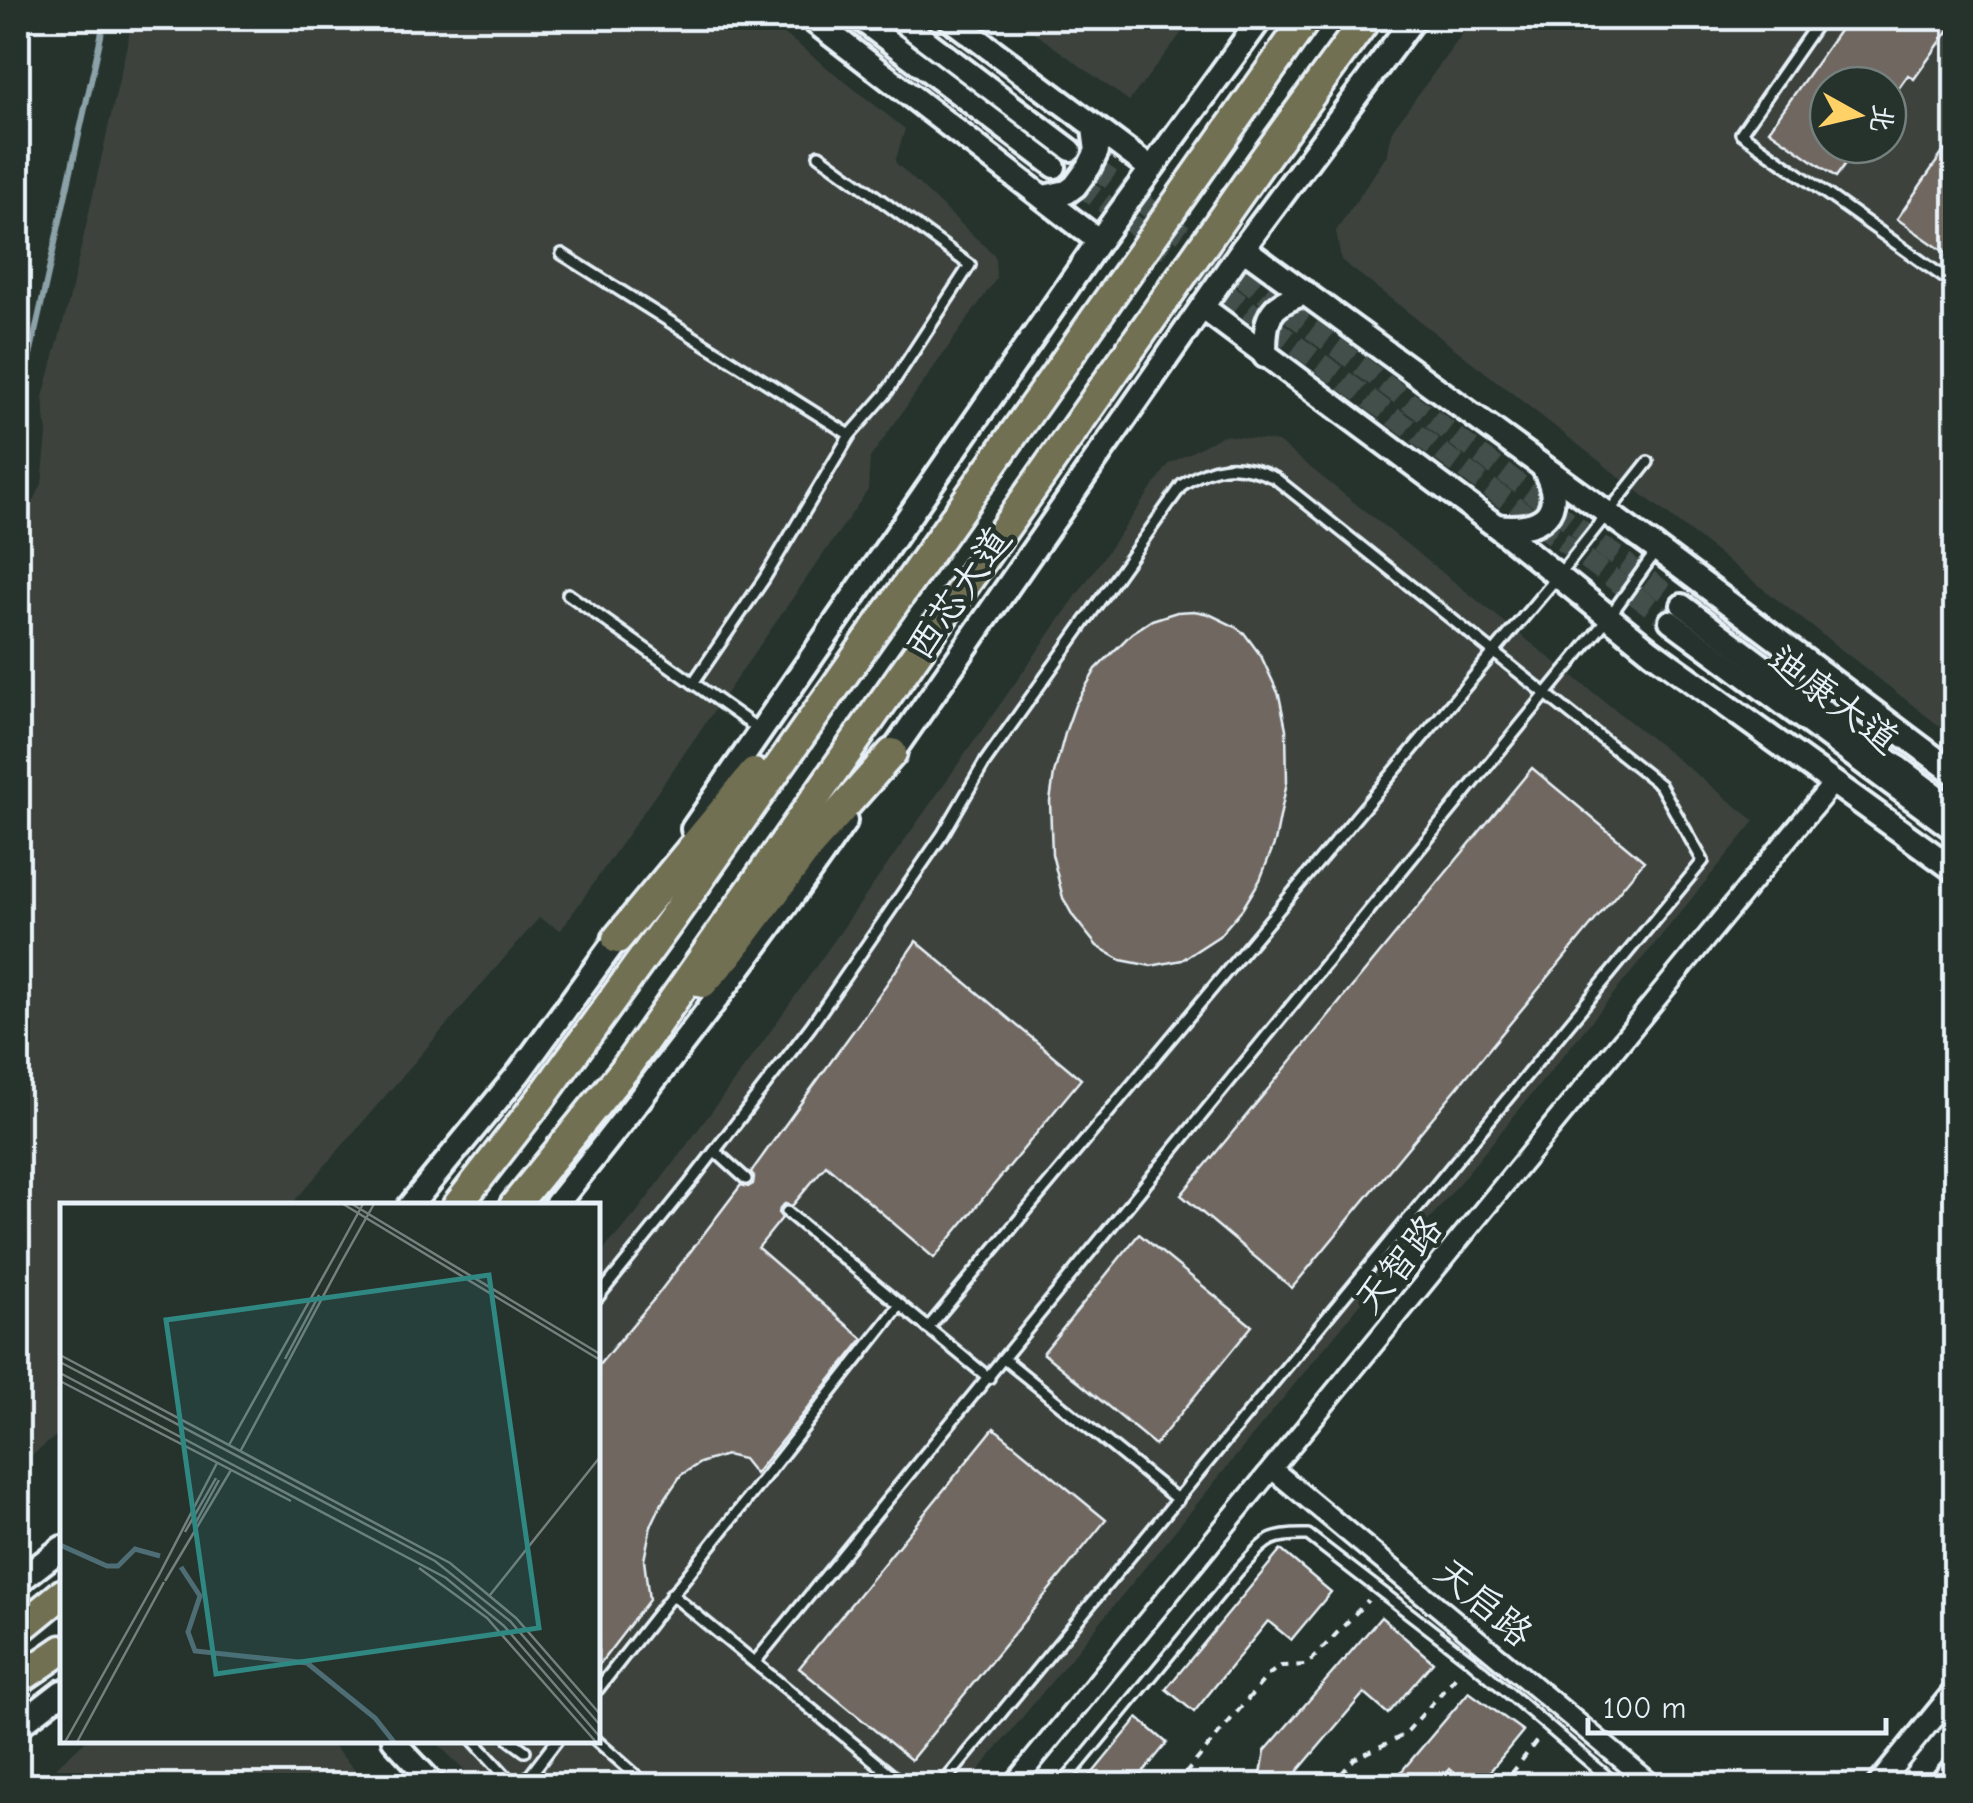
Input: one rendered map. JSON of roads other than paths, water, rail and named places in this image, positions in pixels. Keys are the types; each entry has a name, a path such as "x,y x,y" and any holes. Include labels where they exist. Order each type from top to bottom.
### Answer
{"highway":[{"name":"西芯大道","path":"458,1203 635,969 1307,18"},
{"name":"西芯大道","path":"516,1203 625,1069 1367,18"},
{"path":"617,939 892,607"},
{"path":"625,1069 729,954 812,844 892,752"},
{"path":"18,1630 60,1596"},
{"path":"18,1680 60,1651"}],"main road":[{"path":"810,18 1099,241"},
{"path":"949,18 1150,168"},
{"path":"412,1203 520,1073 617,939 1150,168 1262,18"},
{"name":"西芯大道","path":"557,1203 655,1082 803,882 1243,248 1414,18"},
{"path":"1044,198 1068,192 1082,176 1096,151 1094,128"},
{"path":"1243,248 1658,550 1956,774"},
{"path":"1266,356 1265,327 1270,312 1284,301 1306,293"},
{"path":"1202,307 1496,526 1651,651 1956,872"},
{"path":"1496,526 1518,529 1532,526 1544,517 1554,494 1543,467"},
{"path":"18,1582 60,1550"},
{"path":"18,1726 60,1694"}],"street":[{"path":"858,18 1055,167"},
{"path":"897,18 1071,150"},
{"name":"迪康大道","path":"1956,810 1676,613 1956,832"},
{"name":"天智路","path":"1012,1786 1833,783"},
{"name":"天启路","path":"1272,1469 1654,1786"},
{"path":"1876,1786 1956,1689"},
{"path":"1907,1786 1956,1726"},
{"path":"396,1743 436,1786"}],"lane":[{"path":"1821,18 1741,134 1956,286"},
{"path":"694,683 764,580 850,435 885,394 970,266 819,155"},
{"path":"562,254 850,435"},
{"path":"928,1328 1495,653 1648,462"},
{"path":"600,1294 811,1026 943,834 985,762 1182,485 1201,472 1232,465 1253,468 1275,478 1660,785 1704,862 941,1786"},
{"path":"754,1662 1547,694 1658,550"},
{"path":"568,594 760,731"},
{"path":"714,1152 746,1179"},
{"path":"787,1212 989,1378"},
{"path":"600,1685 900,1305"},
{"path":"1004,1360 1178,1500"},
{"path":"1060,1786 1239,1570 1265,1542 1281,1534 1308,1536 1470,1660 1618,1786"},
{"path":"671,1594 905,1786"},
{"path":"476,1743 518,1786 554,1743"},
{"path":"514,1743 525,1751"},
{"path":"599,1743 648,1786"}],"waterway":[{"path":"18,409 105,18"}],"tunnel":[{"path":"1071,150 1682,605"},
{"path":"1055,167 1670,621"}]}
